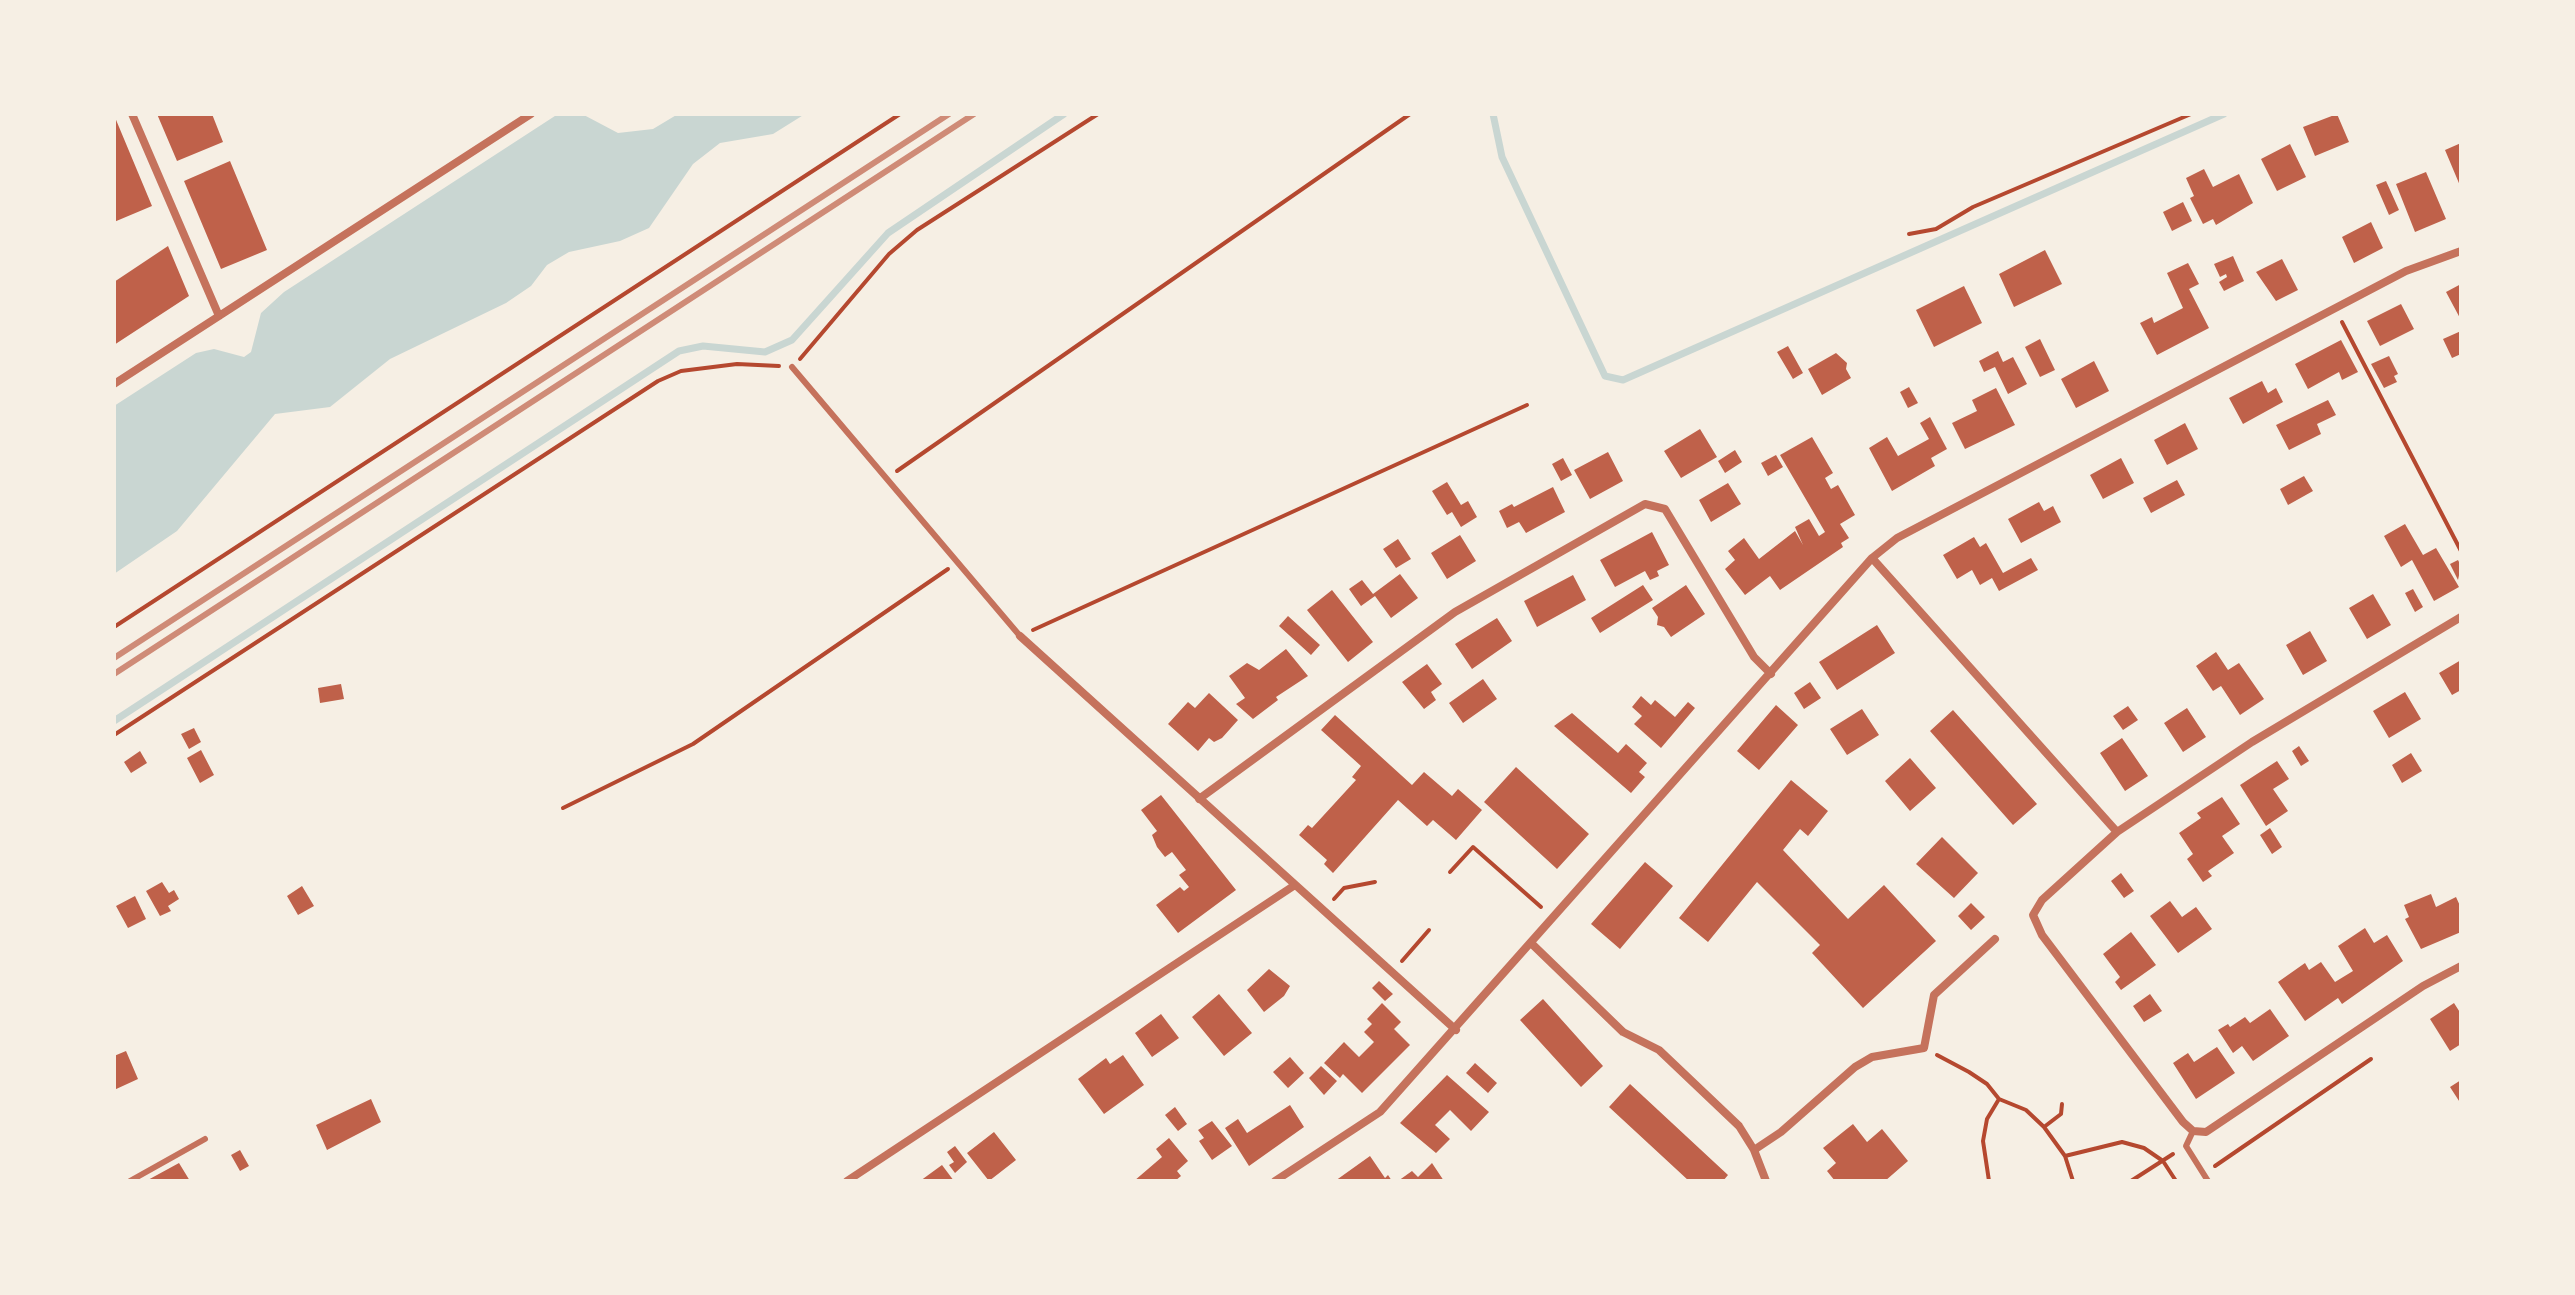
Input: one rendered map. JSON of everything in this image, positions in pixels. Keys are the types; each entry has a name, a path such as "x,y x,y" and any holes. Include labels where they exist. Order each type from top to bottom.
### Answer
{"street":[{"path":"132,114 219,316"},
{"path":"114,384 531,114"},
{"path":"1275,1181 1380,1112 1555,919 1872,558 1897,538 2406,271 2461,251"},
{"path":"1199,799 1455,612 1645,504 1665,509 1754,657 1771,674"},
{"path":"1872,558 2117,832"},
{"path":"2461,617 2252,742 2117,832 2042,900 2033,915 2042,935 2193,1131 2206,1132 2218,1127 2355,1031 2461,966"},
{"path":"1020,636 1456,1030"},
{"path":"847,1181 1295,885"},
{"path":"1754,1150 1781,1132 1855,1067 1872,1057 1924,1048 1934,995 1995,939"},
{"path":"1532,944 1623,1032 1659,1050 1739,1126 1754,1150 1766,1181"}],"lane":[{"path":"792,367 960,560 1020,636"},
{"path":"2193,1131 2186,1146 2208,1181"},
{"path":"130,1181 205,1139"}],"path":[{"path":"114,627 900,114"},
{"path":"114,735 658,381 681,371 737,364 792,367 889,254 917,230 1098,114"},
{"path":"889,477 1410,114"},
{"path":"1909,234 1936,229 1973,207 2191,114"},
{"path":"2335,309 2461,551"},
{"path":"1020,636 1527,405"},
{"path":"563,808 693,744 960,560"},
{"path":"1450,872 1473,847 1555,919"},
{"path":"1323,910 1344,888 1375,882"},
{"path":"1392,973 1429,930"},
{"path":"1924,1048 1987,1084 1999,1099 2026,1110 2044,1127 2065,1156 2073,1181"},
{"path":"2203,1174 2371,1059"},
{"path":"1989,1181 1983,1141 1987,1119 1999,1099"},
{"path":"2044,1127 2061,1114 2062,1104"},
{"path":"2065,1156 2122,1142 2144,1148 2163,1161 2176,1181"},
{"path":"2131,1181 2186,1146"}],"shaded area":[{"path":"558,114 582,114 618,133 653,129 678,114 805,114 773,134 720,143 693,164 649,228 620,241 569,252 547,265 531,286 506,303 390,359 330,407 275,414 177,531 114,574 114,406 196,353 214,349 244,357 251,352 261,313 284,292"}],"building":[{"path":"157,114 212,114 223,142 177,161"},
{"path":"2337,114 2349,142 2315,156 2303,127"},
{"path":"114,115 152,206 114,222"},
{"path":"2461,143 2461,188 2445,150"},
{"path":"2290,144 2306,177 2277,191 2261,159"},
{"path":"230,161 267,250 221,269 184,181"},
{"path":"2204,169 2213,187 2239,174 2253,203 2216,225 2213,219 2203,224 2190,198 2194,196 2186,178"},
{"path":"2426,172 2446,219 2415,232 2396,184"},
{"path":"2386,181 2399,210 2389,215 2376,185"},
{"path":"2183,202 2192,221 2172,231 2163,212"},
{"path":"2371,222 2383,248 2354,263 2342,237"},
{"path":"168,246 189,296 114,345 114,282"},
{"path":"2045,250 2062,284 2014,307 1999,274"},
{"path":"2233,256 2244,281 2224,291 2219,282 2227,277 2226,274 2220,277 2214,264"},
{"path":"2282,259 2298,290 2276,301 2256,272"},
{"path":"2188,263 2199,284 2189,289 2209,328 2157,355 2140,323 2152,317 2154,323 2183,308 2167,273"},
{"path":"2461,284 2461,320 2446,292"},
{"path":"1964,286 1982,323 1934,347 1916,310"},
{"path":"2401,304 2414,329 2380,346 2367,321"},
{"path":"2461,331 2461,354 2452,358 2443,339"},
{"path":"2040,339 2055,370 2040,377 2025,347"},
{"path":"2341,340 2358,372 2342,380 2339,372 2308,389 2295,364"},
{"path":"1788,346 1803,373 1793,379 1777,352"},
{"path":"1998,351 2003,362 2013,357 2027,384 2008,394 1995,367 1984,372 1979,361"},
{"path":"1836,353 1847,363 1846,369 1851,378 1822,395 1808,369"},
{"path":"2389,356 2398,374 2394,376 2397,382 2384,388 2371,364"},
{"path":"2094,361 2109,391 2076,408 2061,379"},
{"path":"2262,381 2268,393 2276,388 2283,402 2243,424 2229,398"},
{"path":"1909,387 1918,403 1908,408 1900,392"},
{"path":"1996,388 2015,425 1965,449 1952,423 1977,411 1972,400"},
{"path":"2328,400 2336,415 2317,424 2321,434 2289,450 2276,425"},
{"path":"1930,417 1947,449 1931,458 1935,466 1892,491 1869,448 1887,437 1898,456 1929,439 1920,423"},
{"path":"2185,423 2198,449 2167,465 2154,440"},
{"path":"1700,429 1717,457 1681,478 1664,451"},
{"path":"1812,437 1833,473 1825,478 1831,489 1838,485 1855,515 1840,524 1849,538 1841,543 1843,547 1780,590 1770,576 1745,595 1725,569 1735,560 1728,551 1744,538 1759,559 1795,531 1803,545 1795,527 1809,519 1819,536 1825,532 1780,455"},
{"path":"1735,450 1742,462 1725,473 1718,461"},
{"path":"1608,452 1623,481 1590,499 1574,470"},
{"path":"1776,455 1783,467 1768,476 1761,463"},
{"path":"1563,458 1572,475 1561,481 1552,464"},
{"path":"2121,458 2134,483 2103,499 2090,475"},
{"path":"2304,476 2313,491 2288,505 2280,489"},
{"path":"2177,480 2185,495 2151,513 2143,498"},
{"path":"1447,482 1461,505 1468,501 1477,517 1461,527 1452,512 1447,515 1432,491"},
{"path":"1728,483 1741,504 1711,522 1699,500"},
{"path":"1553,487 1565,512 1526,533 1519,522 1507,528 1499,511 1512,504 1514,507"},
{"path":"2039,502 2044,511 2053,506 2061,522 2021,543 2008,519"},
{"path":"2405,524 2423,555 2436,548 2459,587 2434,601 2412,560 2401,567 2384,536"},
{"path":"1652,532 1669,565 1657,571 1659,576 1650,580 1645,571 1615,587 1600,560"},
{"path":"1460,535 1476,561 1447,579 1431,553"},
{"path":"1974,537 1980,547 1986,543 2003,573 2031,558 2038,570 1999,591 1992,578 1980,585 1972,570 1957,579 1943,555"},
{"path":"1398,539 1411,559 1396,568 1383,549"},
{"path":"2458,560 2461,566 2458,580 2450,564"},
{"path":"1400,574 1418,598 1391,618 1375,596 1361,606 1349,589 1362,580 1373,594"},
{"path":"1573,575 1586,600 1537,627 1524,601"},
{"path":"1643,585 1653,600 1600,633 1591,618"},
{"path":"1686,585 1705,614 1671,637 1664,627 1657,625 1658,617 1652,608"},
{"path":"2413,589 2423,607 2415,612 2405,593"},
{"path":"1332,590 1373,642 1348,662 1307,610"},
{"path":"2373,594 2391,625 2367,639 2349,608"},
{"path":"1288,616 1320,645 1311,655 1279,626"},
{"path":"1497,618 1512,641 1472,669 1455,644"},
{"path":"1877,625 1895,653 1837,690 1819,662"},
{"path":"2310,631 2327,661 2303,675 2286,645"},
{"path":"1286,649 1308,676 1276,697 1278,700 1253,719 1236,704 1245,698 1229,676 1247,663 1259,670"},
{"path":"2216,652 2228,670 2239,663 2264,699 2240,715 2221,686 2213,691 2196,666"},
{"path":"2461,660 2461,690 2452,695 2439,673"},
{"path":"1427,664 1442,684 1431,692 1436,700 1424,709 1402,682"},
{"path":"1483,679 1497,699 1463,723 1449,703"},
{"path":"1810,682 1821,698 1804,709 1794,693"},
{"path":"341,684 344,699 320,703 318,688"},
{"path":"2405,692 2421,719 2389,738 2373,711"},
{"path":"1209,693 1238,720 1222,738 1214,742 1209,738 1198,751 1168,724 1188,702 1195,708"},
{"path":"1641,696 1651,705 1655,700 1675,717 1688,702 1695,708 1661,748 1634,724 1642,716 1632,707"},
{"path":"1776,705 1798,725 1759,770 1737,751"},
{"path":"2128,706 2138,720 2123,730 2113,716"},
{"path":"2187,708 2206,737 2183,752 2164,723"},
{"path":"1862,709 1879,735 1847,755 1830,729"},
{"path":"1953,710 2037,804 2013,825 1930,731"},
{"path":"1572,713 1618,753 1626,744 1647,763 1639,772 1645,777 1631,793 1554,726"},
{"path":"1335,715 1412,785 1424,772 1452,796 1458,789 1482,810 1456,840 1433,820 1427,826 1398,800 1333,873 1324,864 1327,860 1299,835 1308,825 1312,828 1356,780 1352,777 1361,766 1321,730"},
{"path":"194,728 201,742 189,749 181,734"},
{"path":"2122,738 2148,776 2125,791 2100,753"},
{"path":"2299,746 2309,761 2301,766 2292,751"},
{"path":"201,750 214,775 200,783 187,758"},
{"path":"140,751 147,763 131,773 124,762"},
{"path":"2411,753 2422,771 2402,783 2392,765"},
{"path":"1910,758 1936,788 1910,811 1885,781"},
{"path":"2277,761 2289,779 2273,789 2288,811 2266,826 2240,785"},
{"path":"1516,767 1589,834 1557,869 1484,802"},
{"path":"1791,780 1828,811 1808,836 1800,829 1783,850 1848,919 1884,885 1936,941 1863,1008 1812,953 1820,945 1757,882 1708,942 1679,918"},
{"path":"1161,795 1236,890 1178,933 1156,905 1180,887 1184,891 1189,887 1179,875 1186,870 1172,852 1165,857 1157,847 1152,835 1157,831 1141,810"},
{"path":"2222,797 2240,824 2222,836 2234,853 2208,871 2212,876 2203,882 2187,859 2193,854 2179,833 2201,818 2197,813"},
{"path":"2270,828 2282,847 2272,854 2260,835"},
{"path":"1942,837 1978,873 1954,898 1916,864"},
{"path":"1645,862 1673,886 1620,949 1591,924"},
{"path":"2121,873 2134,891 2124,898 2111,881"},
{"path":"162,882 169,893 174,890 179,899 168,906 171,911 160,916 146,891"},
{"path":"302,886 314,906 298,915 287,896"},
{"path":"2431,894 2436,907 2456,897 2461,908 2461,932 2421,949 2405,919 2409,917 2404,905"},
{"path":"135,896 146,919 128,928 116,906"},
{"path":"2170,901 2182,917 2196,907 2212,929 2178,953 2150,916"},
{"path":"1971,903 1985,917 1971,930 1958,916"},
{"path":"2365,928 2374,943 2387,935 2403,961 2342,1004 2338,998 2305,1021 2278,982 2305,963 2309,970 2321,962 2335,982 2353,971 2338,946"},
{"path":"2131,932 2156,965 2121,990 2115,982 2120,977 2103,954"},
{"path":"1269,969 1290,986 1284,996 1264,1012 1247,990"},
{"path":"1379,981 1393,994 1385,1001 1372,988"},
{"path":"1219,994 1252,1033 1224,1056 1192,1017"},
{"path":"2150,994 2162,1011 2144,1022 2133,1006"},
{"path":"1543,999 1603,1066 1581,1087 1520,1020"},
{"path":"1382,1003 1401,1022 1394,1029 1410,1045 1362,1093 1343,1074 1340,1078 1324,1063 1344,1042 1359,1057 1374,1042 1364,1032 1372,1024 1367,1019"},
{"path":"2454,1003 2461,1014 2461,1044 2450,1051 2430,1019"},
{"path":"2270,1009 2289,1036 2253,1061 2242,1046 2233,1053 2218,1030 2228,1024 2230,1027 2245,1017 2250,1023"},
{"path":"1161,1014 1179,1038 1152,1057 1135,1033"},
{"path":"2217,1047 2235,1073 2196,1099 2173,1063 2188,1053 2194,1062"},
{"path":"126,1051 138,1079 114,1090 114,1056"},
{"path":"1123,1055 1144,1085 1104,1114 1078,1079 1106,1058 1110,1064"},
{"path":"1290,1057 1304,1073 1288,1088 1273,1072"},
{"path":"1475,1063 1497,1083 1488,1093 1466,1073"},
{"path":"1321,1066 1337,1081 1324,1095 1309,1078"},
{"path":"1447,1075 1489,1112 1471,1131 1450,1110 1435,1125 1450,1139 1436,1153 1400,1123"},
{"path":"2461,1080 2461,1104 2450,1087"},
{"path":"1630,1084 1728,1175 1723,1181 1689,1181 1609,1107"},
{"path":"371,1099 381,1122 327,1150 316,1125"},
{"path":"1290,1105 1304,1127 1249,1166 1225,1128 1238,1119 1247,1133"},
{"path":"1175,1107 1187,1124 1178,1131 1165,1115"},
{"path":"1212,1121 1232,1146 1212,1160 1199,1141 1204,1138 1198,1130"},
{"path":"1853,1124 1867,1142 1882,1129 1908,1161 1885,1181 1835,1181 1827,1171 1836,1163 1823,1148"},
{"path":"994,1132 1016,1160 989,1181 967,1153"},
{"path":"1169,1138 1188,1161 1177,1171 1181,1176 1175,1181 1134,1181 1162,1157 1156,1149"},
{"path":"955,1146 967,1162 955,1173 949,1165 954,1162 947,1152"},
{"path":"240,1150 249,1166 240,1171 231,1155"},
{"path":"1370,1156 1385,1178 1388,1175 1392,1181 1335,1181"},
{"path":"179,1163 190,1181 146,1181"},
{"path":"1432,1163 1444,1181 1398,1181 1412,1171 1418,1177"},
{"path":"942,1165 954,1181 920,1181"}],"waterway":[{"path":"114,721 679,351 703,346 765,352 792,340 888,233 1064,114"},
{"path":"1493,114 1502,157 1605,376 1623,380 2224,114"}],"railway":[{"path":"114,658 949,114"},
{"path":"114,674 974,114"}]}
